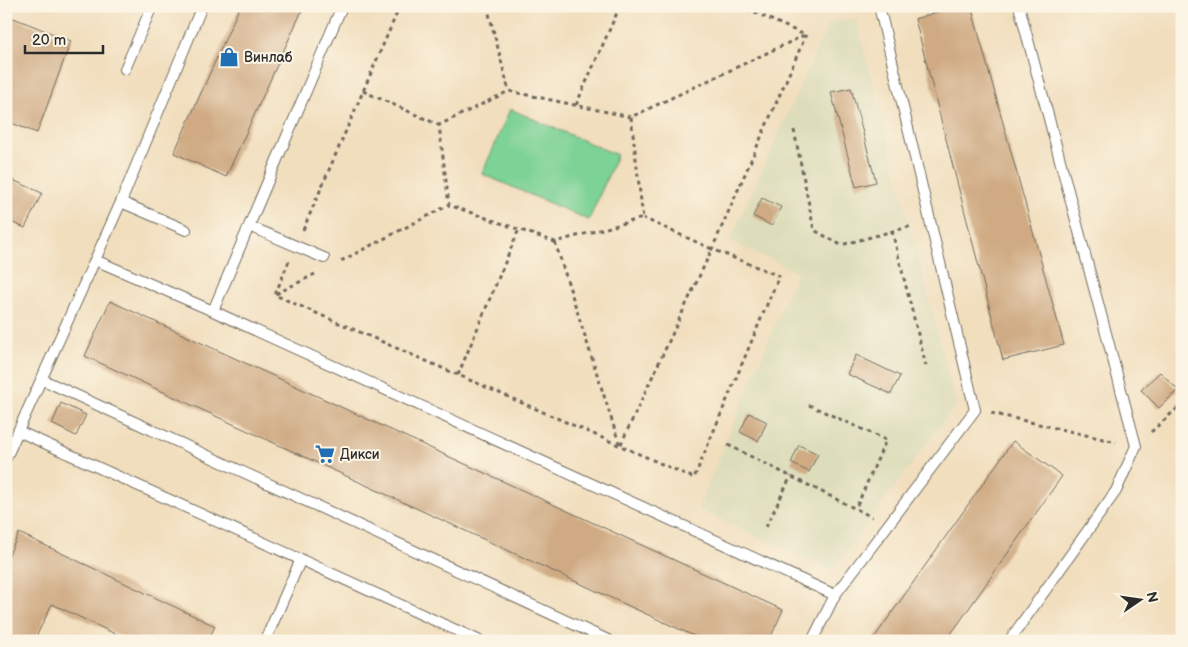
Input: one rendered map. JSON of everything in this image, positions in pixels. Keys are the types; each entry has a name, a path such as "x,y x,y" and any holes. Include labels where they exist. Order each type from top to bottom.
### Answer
{"lane":[{"path":"125,69 152,6"},
{"path":"6,458 121,202 202,6"},
{"path":"213,311 342,6"},
{"path":"812,641 835,595 975,410 879,6"},
{"path":"1009,641 1116,491 1136,446 1019,6"},
{"path":"121,202 186,230"},
{"path":"250,226 324,258"},
{"path":"95,260 213,311 835,595"},
{"path":"41,380 610,641"},
{"path":"18,431 480,641"},
{"path":"265,641 301,559"}],"path":[{"path":"302,233 400,6"},
{"path":"487,6 509,91"},
{"path":"576,105 620,6"},
{"path":"740,6 806,35"},
{"path":"439,125 509,91 631,116 806,35"},
{"path":"620,446 712,249 806,35"},
{"path":"363,91 439,125"},
{"path":"631,116 643,218"},
{"path":"439,125 449,205"},
{"path":"794,130 814,230 841,245 930,221"},
{"path":"275,295 694,478 779,276 643,218 556,242 449,205 336,264"},
{"path":"458,375 520,229"},
{"path":"892,231 926,366"},
{"path":"556,242 620,446"},
{"path":"275,295 290,259"},
{"path":"275,295 318,272"},
{"path":"975,410 1136,446 1182,404"},
{"path":"809,405 886,440 856,508"},
{"path":"728,445 889,524"},
{"path":"766,527 791,476"}],"shaded area":[{"path":"856,18 956,405 832,570 698,509 797,272 730,241 829,22"}],"green space":[{"path":"510,109 617,155 589,220 482,174"}],"building":[{"path":"240,6 304,6 226,177 174,153"},
{"path":"957,6 971,6 1064,345 1003,360 915,19"},
{"path":"6,15 71,41 37,133 6,121"},
{"path":"851,88 876,182 856,187 831,92"},
{"path":"6,177 42,193 25,228 6,220"},
{"path":"762,198 781,207 772,226 753,216"},
{"path":"110,301 783,610 769,641 705,641 85,356"},
{"path":"856,355 900,376 891,394 847,374"},
{"path":"1160,372 1178,390 1159,408 1141,390"},
{"path":"61,403 86,415 76,436 52,424"},
{"path":"749,413 767,422 758,441 740,432"},
{"path":"1013,441 1062,476 946,641 872,641"},
{"path":"799,445 818,454 809,472 791,463"},
{"path":"19,533 215,626 208,641 130,641 52,604 34,641 6,641 6,561"}],"place":[{"name":"Винлаб","path":"229,57"},
{"name":"Дикси","path":"325,454"}]}
